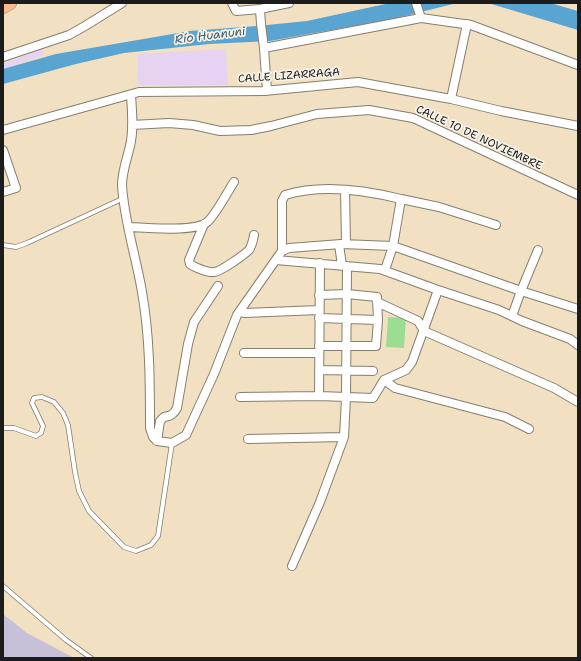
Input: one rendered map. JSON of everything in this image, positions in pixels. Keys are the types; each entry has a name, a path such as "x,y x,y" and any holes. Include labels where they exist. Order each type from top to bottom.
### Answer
{"street":[{"path":"3,57 69,35 122,3"},
{"path":"232,3 236,11 260,9 289,3"},
{"path":"416,3 420,15"},
{"path":"260,9 267,91"},
{"path":"264,46 420,15 467,24 578,65"},
{"path":"451,99 467,24"},
{"name":"CALLE LIZARRAGA","path":"3,130 139,92 267,91 358,82 451,99 578,126"},
{"path":"131,95 132,125 130,145 122,183 149,341 150,428 153,437 157,441 172,443 186,435 214,374 239,312 282,251 289,248 342,244 393,246 521,291 578,309"},
{"name":"CALLE 10 DE NOVIEMBRE","path":"132,125 169,123 193,125 220,131 251,130 317,114 369,110 413,118 578,195"},
{"path":"3,150 16,188 3,192"},
{"path":"234,182 210,218 204,224 189,260 190,264 193,267 213,272 222,269 248,251 252,244 254,235"},
{"path":"292,566 320,502 344,437 347,294 342,244 345,190"},
{"path":"282,251 282,201 284,196 295,192 345,190 371,192 439,207 496,225"},
{"path":"385,270 393,246 400,198"},
{"path":"129,227 154,229 183,228 204,224"},
{"path":"512,316 538,250"},
{"path":"276,260 380,268 438,290 499,310 570,339 578,345"},
{"path":"319,396 320,263"},
{"path":"157,441 160,421 164,417 170,416 177,408 188,344 194,322 218,286"},
{"path":"240,398 319,396 373,398 384,380 406,370 412,362 438,290"},
{"path":"244,353 346,346 376,346 378,320 377,297 347,294 319,295"},
{"path":"377,302 418,321 424,331 554,388 578,402"},
{"path":"239,312 319,314 346,319 378,320"},
{"path":"319,370 373,371"},
{"path":"384,380 395,388 506,416 529,429"},
{"path":"248,439 344,437"}],"lane":[{"path":"3,245 16,247 27,243 124,198"},
{"path":"3,428 14,428 36,436 41,433 43,426 32,403 34,398 42,397 54,402 63,413 68,425 79,491 89,511 124,547 136,551 151,545 158,536 172,443"},
{"path":"3,586 66,640 91,658"}],"shaded area":[{"path":"42,49 44,55 3,69 3,63"},
{"path":"226,49 228,85 138,85 137,54"},
{"path":"3,614 27,633 74,658 3,658"}],"green space":[{"path":"388,317 406,318 404,348 386,347"}],"water":[{"name":"Río Huanuni","path":"390,3 457,3 393,19 270,41 209,44 124,53 76,64 3,84 3,69 56,54 190,31 307,21"},
{"path":"488,3 550,3 578,11 578,30"}]}
